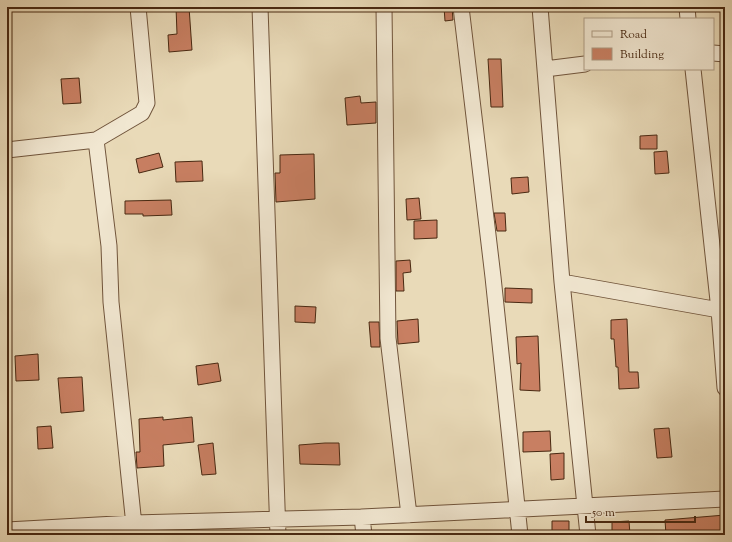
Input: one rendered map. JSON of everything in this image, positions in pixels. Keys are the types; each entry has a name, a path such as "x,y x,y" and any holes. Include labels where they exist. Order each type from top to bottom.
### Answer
{"street":[{"path":"7,150 96,140 142,113 147,103 138,7"},
{"path":"260,7 276,519 278,535"},
{"path":"384,7 388,338 410,514"},
{"path":"462,7 493,277 520,535"},
{"path":"540,7 562,282 588,535"},
{"path":"687,7 688,18"},
{"path":"714,53 725,54"},
{"path":"545,69 584,64"},
{"path":"693,70 719,310 725,388"},
{"path":"96,140 109,246 111,302 134,529"},
{"path":"562,282 719,310"},
{"path":"7,530 134,529 276,519 362,517 725,499"},
{"path":"362,517 364,535"}],"building":[{"path":"176,7 189,7 192,50 169,52 168,35 177,34"},
{"path":"444,7 452,7 453,20 445,21"},
{"path":"488,59 501,59 503,107 491,107"},
{"path":"79,78 81,103 63,104 61,79"},
{"path":"360,96 361,103 376,102 376,123 347,125 345,98"},
{"path":"657,135 657,149 640,149 640,136"},
{"path":"667,151 669,173 655,174 654,152"},
{"path":"159,153 163,167 139,173 136,159"},
{"path":"314,154 315,199 276,202 275,173 280,173 280,155"},
{"path":"202,161 203,181 176,182 175,162"},
{"path":"528,177 529,192 512,194 511,178"},
{"path":"419,198 421,219 407,220 406,199"},
{"path":"171,200 172,215 143,216 143,214 125,214 125,201"},
{"path":"494,213 505,213 506,231 497,231"},
{"path":"437,220 437,238 414,239 414,221"},
{"path":"410,260 411,272 403,273 404,291 396,291 396,261"},
{"path":"505,288 532,289 532,303 505,302"},
{"path":"295,306 316,307 315,323 295,322"},
{"path":"418,319 419,342 398,344 397,321"},
{"path":"627,319 629,372 638,372 639,388 619,389 614,339 611,339 611,320"},
{"path":"369,322 379,322 380,347 371,347"},
{"path":"538,336 540,391 520,390 521,363 517,364 516,337"},
{"path":"38,354 39,380 16,381 15,356"},
{"path":"218,363 221,381 198,385 196,366"},
{"path":"82,377 84,411 61,413 58,378"},
{"path":"163,417 163,420 192,417 194,442 163,445 164,466 137,468 136,452 140,452 139,419"},
{"path":"51,426 53,448 38,449 37,427"},
{"path":"669,428 672,457 657,458 654,429"},
{"path":"550,431 551,451 523,452 523,432"},
{"path":"213,443 216,474 202,475 198,445"},
{"path":"339,443 340,465 300,464 299,445"},
{"path":"564,453 564,479 551,480 550,454"},
{"path":"725,515 725,535 666,535 665,520"},
{"path":"552,521 569,521 569,535 552,535"},
{"path":"629,521 630,535 612,535 612,522"}]}
